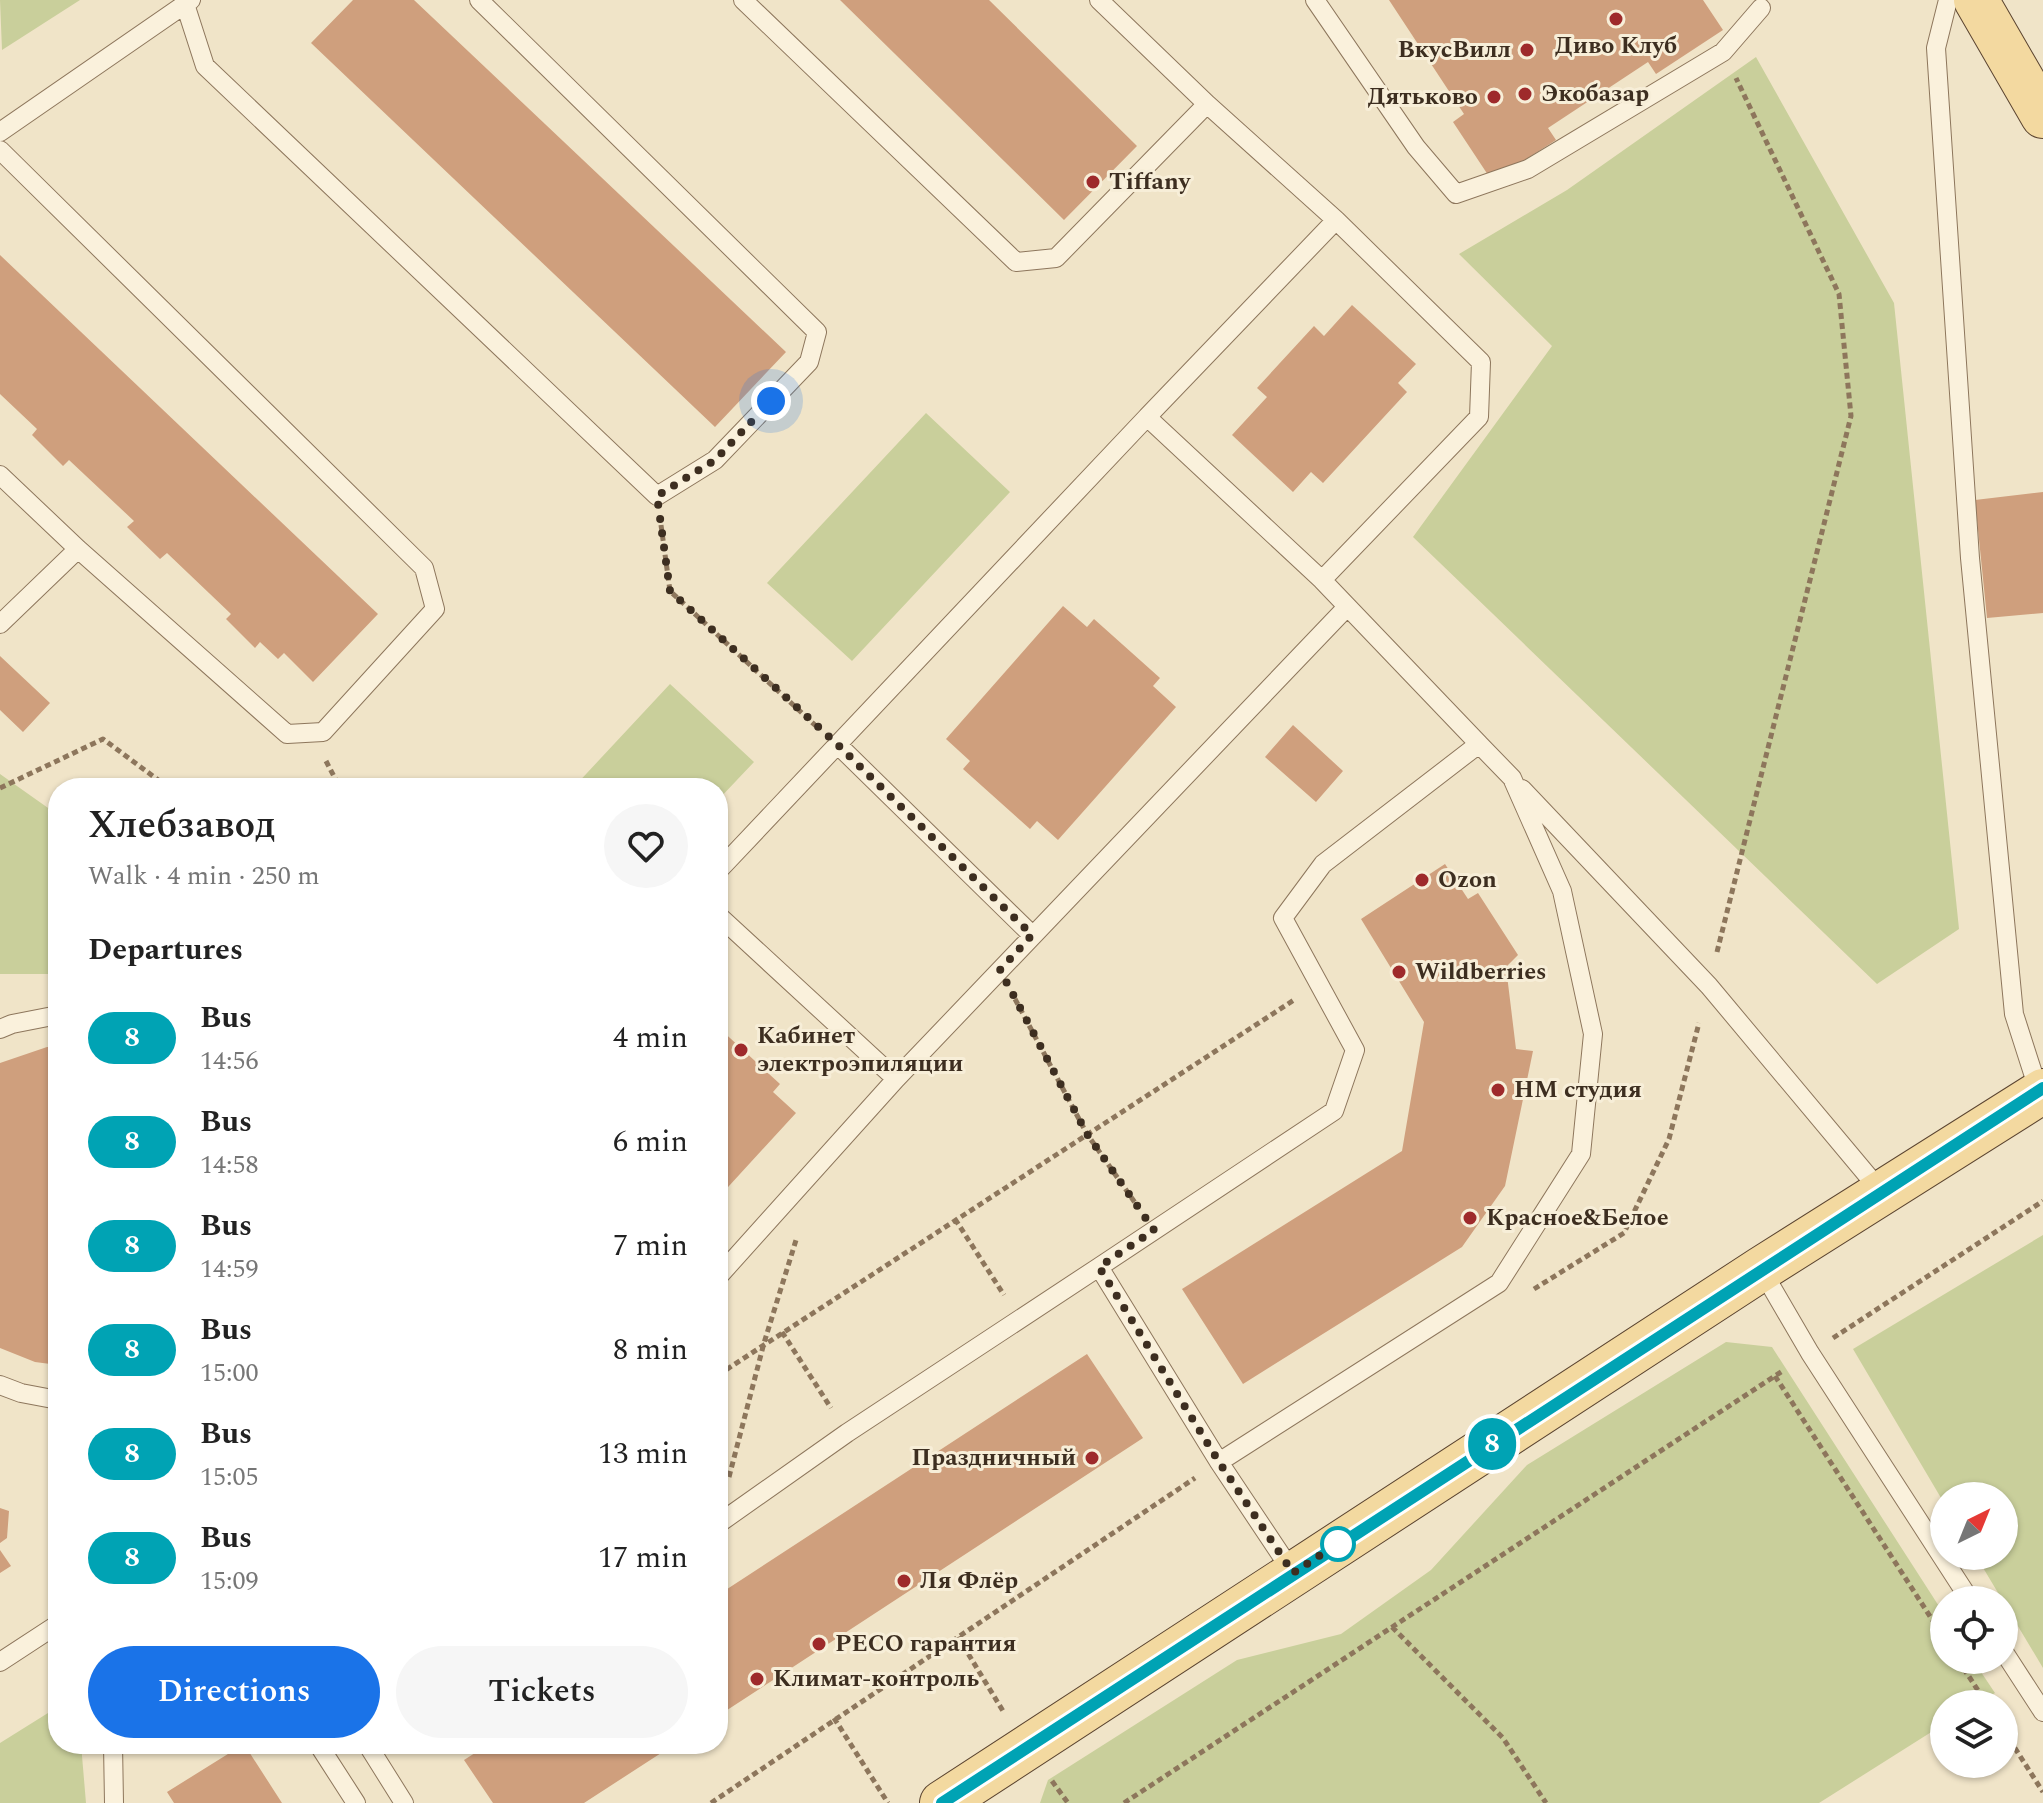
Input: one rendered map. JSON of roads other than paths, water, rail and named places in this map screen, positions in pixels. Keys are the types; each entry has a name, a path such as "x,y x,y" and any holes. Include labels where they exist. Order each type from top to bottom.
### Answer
{"main road":[{"path":"1976,0 2043,116"},
{"path":"958,1798 1293,1573 2042,1090"}],"lane":[{"path":"0,132 188,2 205,66 657,496 715,460 809,362 817,332 479,0"},
{"path":"743,0 1016,262 1056,258 1207,104"},
{"path":"1099,0 1207,104 1336,220 1481,362 1479,417 1322,580"},
{"path":"1315,0 1416,147 1456,194 1528,169 1723,52 1761,8"},
{"path":"1948,0 1936,48 1970,558 2014,1014 2042,1090"},
{"path":"0,150 424,568 435,609 323,732 287,734 78,549 0,475"},
{"path":"728,860 1336,220"},
{"path":"1147,417 1322,580 1512,778 1709,986 1883,1194"},
{"path":"0,624 78,549"},
{"path":"728,1266 896,1079 1347,607"},
{"path":"837,744 1032,935"},
{"path":"728,1517 847,1433 1334,1111 1355,1050 1283,918 1323,864 1479,744"},
{"path":"1219,1462 1499,1283 1581,1154 1593,1034 1562,891 1512,778"},
{"path":"728,924 896,1079"},
{"path":"0,1029 48,1017"},
{"path":"1099,1267 1219,1462 1293,1573"},
{"path":"1761,1269 1810,1353 1961,1586"},
{"path":"0,1385 48,1398"},
{"path":"0,1662 48,1631"},
{"path":"2018,1674 2043,1712"},
{"path":"113,1754 114,1803"},
{"path":"324,1754 356,1803"},
{"path":"376,1754 404,1803"}],"place":[{"name":"Диво Клуб","path":"1616,19"},
{"name":"ВкусВилл","path":"1527,50"},
{"name":"Экобазар","path":"1525,94"},
{"name":"Дятьково","path":"1494,97"},
{"name":"Tiffany","path":"1093,182"},
{"name":"Ozon","path":"1422,880"},
{"name":"Wildberries","path":"1399,972"},
{"name":"Кабинет электроэпиляции","path":"741,1050"},
{"name":"HM студия","path":"1498,1090"},
{"name":"Красное&Белое","path":"1470,1218"},
{"name":"Праздничный","path":"1092,1458"},
{"name":"Ля Флёр","path":"904,1581"},
{"name":"РЕСО гарантия","path":"819,1644"},
{"name":"Климат-контроль","path":"757,1679"}]}
